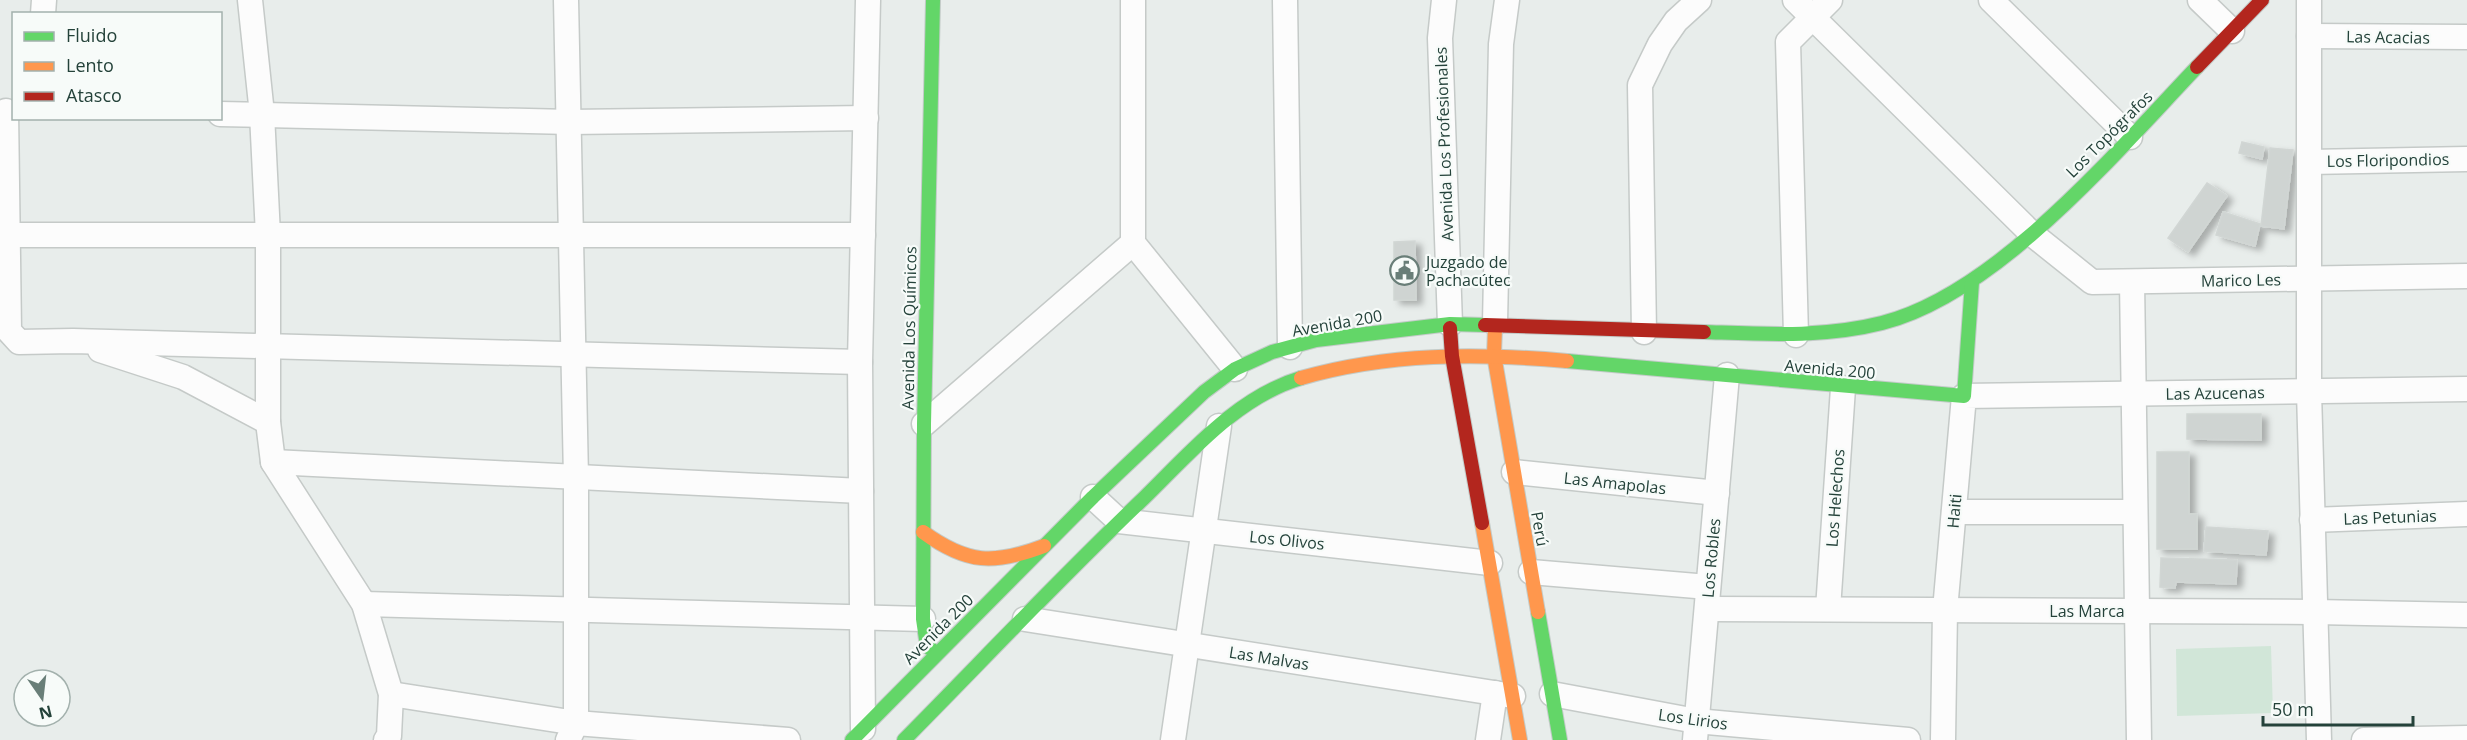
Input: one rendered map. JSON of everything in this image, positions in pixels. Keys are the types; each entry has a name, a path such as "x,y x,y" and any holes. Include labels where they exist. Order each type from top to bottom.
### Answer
{"main road":[{"name":"Avenida Los Químicos","path":"933,0 924,424 923,619 927,646 936,653"},
{"name":"Los Topógrafos","path":"1972,282 2032,234 2130,137 2262,0"},
{"name":"Avenida 200","path":"857,734 1093,496 1204,392 1235,369 1272,352 1367,332 1450,324 1495,323 1644,332 1797,335 1839,332 1886,322 1931,305 1972,282"},
{"name":"Haiti","path":"1964,396 1972,282"},
{"name":"Perú","path":"1495,323 1494,355 1560,740"},
{"path":"1450,324 1452,356 1490,563 1504,694 1520,740"},
{"name":"Avenida 200","path":"904,740 1119,521 1219,426 1250,402 1299,379 1332,369 1452,356 1494,355 1727,375 1843,388 1964,396"},
{"path":"923,532 943,548 966,558 991,561 1016,558 1044,546"}],"street":[{"path":"250,0 262,114 268,234 268,422 273,462 364,604 391,694 386,740"},
{"path":"566,0 576,478 572,732"},
{"path":"857,734 862,618 860,362 868,0"},
{"path":"1133,0 1133,243 1235,369"},
{"path":"1285,0 1290,347"},
{"name":"Avenida Los Profesionales","path":"1444,0 1440,38 1450,324"},
{"path":"1495,323 1501,44 1507,0"},
{"path":"1644,332 1640,85 1660,44 1676,21 1699,0"},
{"name":"Marico Les","path":"1795,0 2032,234 2092,282 2467,276"},
{"path":"1797,335 1788,42 1830,0"},
{"path":"1991,0 2130,137"},
{"path":"2200,0 2232,31"},
{"path":"2309,0 2309,392 2319,740"},
{"name":"Las Acacias","path":"2309,36 2467,38"},
{"path":"7,111 5,235 9,331 19,342 73,341 860,362"},
{"path":"222,114 570,122 866,118"},
{"name":"Los Floripondios","path":"2309,162 2467,159"},
{"path":"5,235 863,235"},
{"path":"924,424 1133,243"},
{"path":"2132,282 2139,740"},
{"path":"73,341 183,377 268,422"},
{"name":"Los Robles","path":"1696,731 1727,375"},
{"name":"Los Helechos","path":"1828,609 1843,388"},
{"name":"Las Azucenas","path":"1964,396 2467,389"},
{"name":"Haiti","path":"1943,740 1945,610 1964,396"},
{"path":"1173,740 1219,426"},
{"path":"273,462 861,491"},
{"name":"Las Amapolas","path":"1514,472 1717,493"},
{"path":"1093,496 1119,521"},
{"path":"1954,512 2135,512"},
{"name":"Las Petunias","path":"2312,520 2467,514"},
{"name":"Los Olivos","path":"1119,521 1490,563"},
{"path":"1531,572 1708,598"},
{"name":"Las Marca","path":"1708,598 1828,609 2467,615"},
{"path":"364,604 923,619"},
{"name":"Las Malvas","path":"1025,619 1504,694"},
{"path":"391,694 572,732 788,740"},
{"path":"1488,740 1504,694"},
{"name":"Los Lirios","path":"1552,694 1696,731 1908,740"},
{"path":"2364,740 2467,738"}],"green space":[{"path":"2271,646 2273,713 2177,716 2176,649"}],"building":[{"path":"2242,142 2264,147 2262,159 2239,153"},
{"path":"2270,148 2293,150 2284,229 2261,226"},
{"path":"2207,183 2227,196 2188,252 2168,238"},
{"path":"2223,212 2260,224 2255,246 2216,235"},
{"name":"Juzgado de Pachacútec","path":"1415,241 1416,300 1394,300 1394,242"},
{"path":"2187,414 2261,414 2261,440 2187,439"},
{"path":"2157,452 2189,452 2189,514 2197,514 2197,549 2157,549"},
{"path":"2206,527 2268,531 2266,555 2204,551"},
{"path":"2161,558 2237,560 2236,584 2176,582 2175,588 2160,587"}],"traffic: fast":[{"path":"933,0 924,424 923,619 927,646 936,653"},
{"path":"1704,332 1793,334 1838,331 1882,323 1925,307 1968,283 2011,252 2052,216 2130,139 2197,67"},
{"path":"1567,361 1964,396 1972,282"},
{"path":"852,740 1093,497 1204,392 1235,369 1272,352 1316,340 1450,324 1485,325"},
{"path":"904,740 1053,587 1197,445 1235,412 1256,398 1301,378"},
{"path":"1538,612 1560,740"}],"traffic: slow":[{"path":"1495,328 1494,355 1538,612"},
{"path":"1301,378 1367,364 1433,357 1500,357 1567,361"},
{"path":"1482,523 1520,740"},
{"path":"923,532 953,550 967,556 981,558 1010,556 1044,546"}],"traffic: jam":[{"path":"2197,67 2262,0"},
{"path":"1485,325 1704,332"},
{"path":"1450,328 1452,356 1482,523"}],"place":[{"name":"Juzgado de Pachacútec","path":"1405,271"}]}
